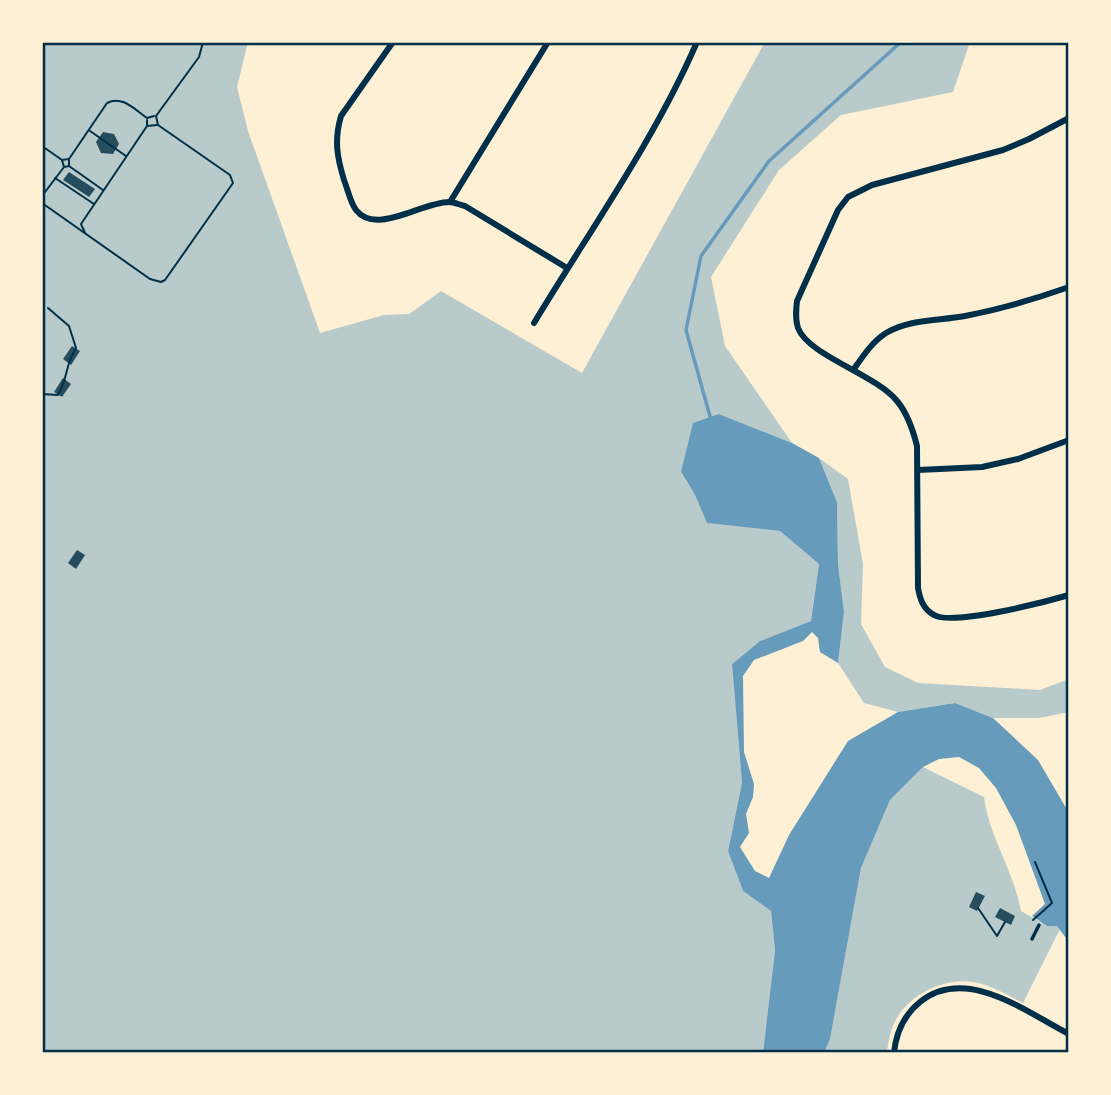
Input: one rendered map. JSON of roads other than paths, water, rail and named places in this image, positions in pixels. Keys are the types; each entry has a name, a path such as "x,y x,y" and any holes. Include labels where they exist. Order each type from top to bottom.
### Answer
{"street":[{"path":"393,42 341,116 337,130 337,155 351,201 364,218 387,219 429,205 450,202 465,206 567,268"},
{"path":"450,202 548,42"},
{"path":"534,323 651,134 678,86 697,42"},
{"path":"1069,118 1003,150 872,185 848,197 838,210 797,301 795,314 798,326 809,344 881,387 897,400 912,427 917,446 918,470 918,588 926,609 934,616 952,618 1010,610 1069,595"},
{"path":"854,369 868,350 884,335 898,327 1001,308 1069,286"},
{"path":"918,470 982,467 1018,459 1069,440"},
{"path":"894,1053 897,1036 906,1016 926,997 955,987 984,991 1069,1034"}],"lane":[{"path":"1032,939 1039,925"}],"water":[{"path":"719,414 792,443 819,458 837,502 838,564 844,612 838,663 820,652 818,638 812,632 803,641 754,660 743,676 744,752 754,784 753,797 746,814 749,833 740,847 755,871 769,878 789,835 848,741 898,712 955,703 993,718 1038,760 1069,813 1069,942 1057,926 1047,926 1032,916 1045,904 1016,825 996,788 979,768 959,757 939,759 923,767 890,800 861,868 830,1039 824,1053 763,1053 775,950 771,911 743,891 728,851 742,783 732,664 760,641 811,621 819,564 780,531 707,523 681,472 693,423"}],"waterway":[{"path":"711,420 686,330 701,256 769,161 901,42"}]}
